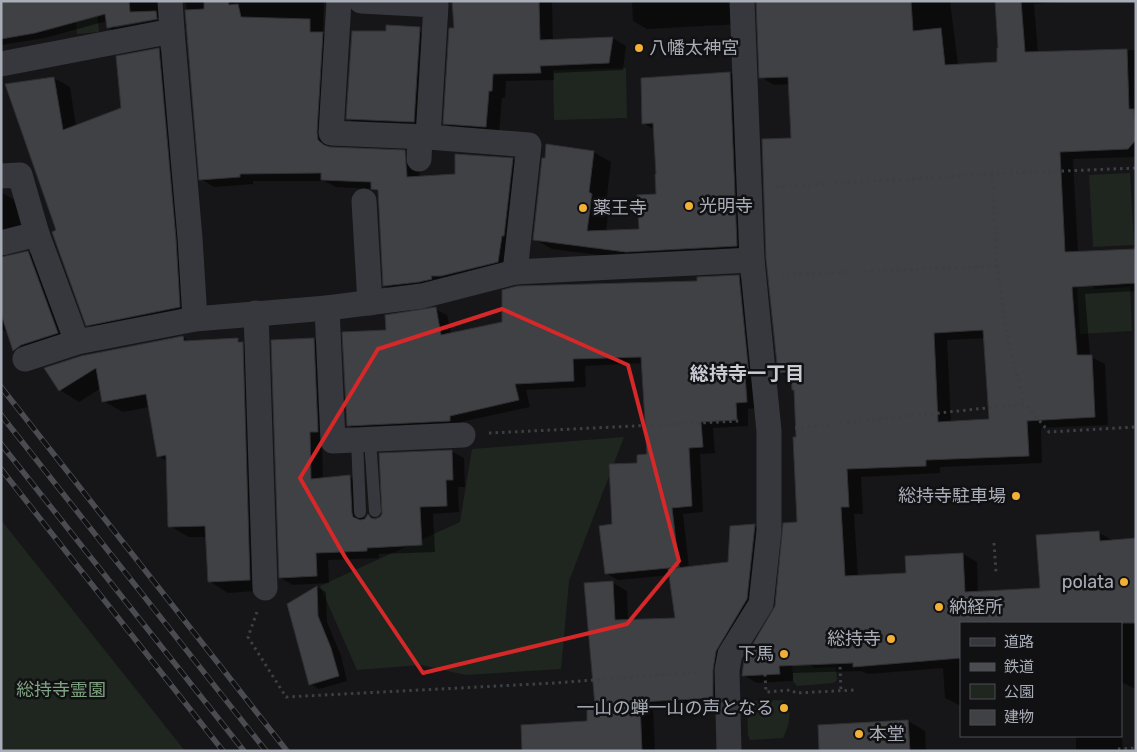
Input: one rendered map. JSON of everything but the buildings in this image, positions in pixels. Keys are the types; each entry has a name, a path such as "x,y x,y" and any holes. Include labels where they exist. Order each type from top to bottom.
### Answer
{"street":[{"path":"170,1 195,319"},
{"path":"338,1 331,133 422,144 529,145 515,272"},
{"path":"360,1 436,5 422,144"},
{"path":"729,751 727,670 730,654 761,604 769,530 769,425 753,268 748,188 742,1"},
{"path":"1,64 172,31"},
{"path":"1,176 20,175 37,234 77,342"},
{"path":"364,200 370,303"},
{"path":"1,243 37,234"},
{"path":"25,359 77,342 195,319 327,308 422,296 515,272 753,268"},
{"path":"327,308 333,441 463,435"},
{"path":"256,313 265,588"}],"lane":[{"path":"364,440 375,511"},
{"path":"360,512 364,440"}],"path":[{"path":"748,188 1136,168"},
{"path":"992,174 997,266 1006,331 1025,404 1049,432 1136,427"},
{"path":"753,268 997,266"},
{"path":"463,435 769,425 1025,404"},
{"path":"994,542 996,572"},
{"path":"265,588 248,636 286,697 556,683 727,670"},
{"path":"840,667 841,691"},
{"path":"765,674 766,692 791,690 796,693 854,690"},
{"path":"1118,749 1136,748"}],"highlighted area":[{"path":"502,309 628,365 679,561 627,624 423,673 345,557 300,478 378,349"}],"green space":[{"path":"74,1 96,1 99,32 77,34"},
{"path":"626,68 627,118 554,120 553,70"},
{"path":"1130,173 1134,245 1093,247 1089,175"},
{"path":"1092,253 1094,289 1130,287 1132,331 1080,334 1075,254"},
{"path":"624,437 569,581 561,669 466,675 421,665 357,670 320,586 460,522 472,449"},
{"name":"総持寺霊園","path":"1,520 185,751 1,751"},
{"path":"791,644 814,668 836,667 837,680 833,683 797,686 793,681"},
{"path":"782,700 788,704 789,713 788,725 783,738 750,740 748,735 747,703 752,701"}],"railway":[{"path":"1,387 287,751"},
{"path":"1,415 266,751"},
{"path":"1,444 244,751"},
{"path":"1,469 223,751"}],"place":[{"name":"八幡太神宮","path":"639,48"},
{"name":"光明寺","path":"689,206"},
{"name":"薬王寺","path":"583,208"},
{"name":"総持寺駐車場","path":"1016,496"},
{"name":"polata","path":"1124,582"},
{"name":"納経所","path":"939,607"},
{"name":"総持寺","path":"891,639"},
{"name":"下馬","path":"784,654"},
{"name":"一山の蝉一山の声となる","path":"784,708"},
{"name":"本堂","path":"859,734"}],"district":[{"name":"総持寺一丁目","path":"747,373"}]}
